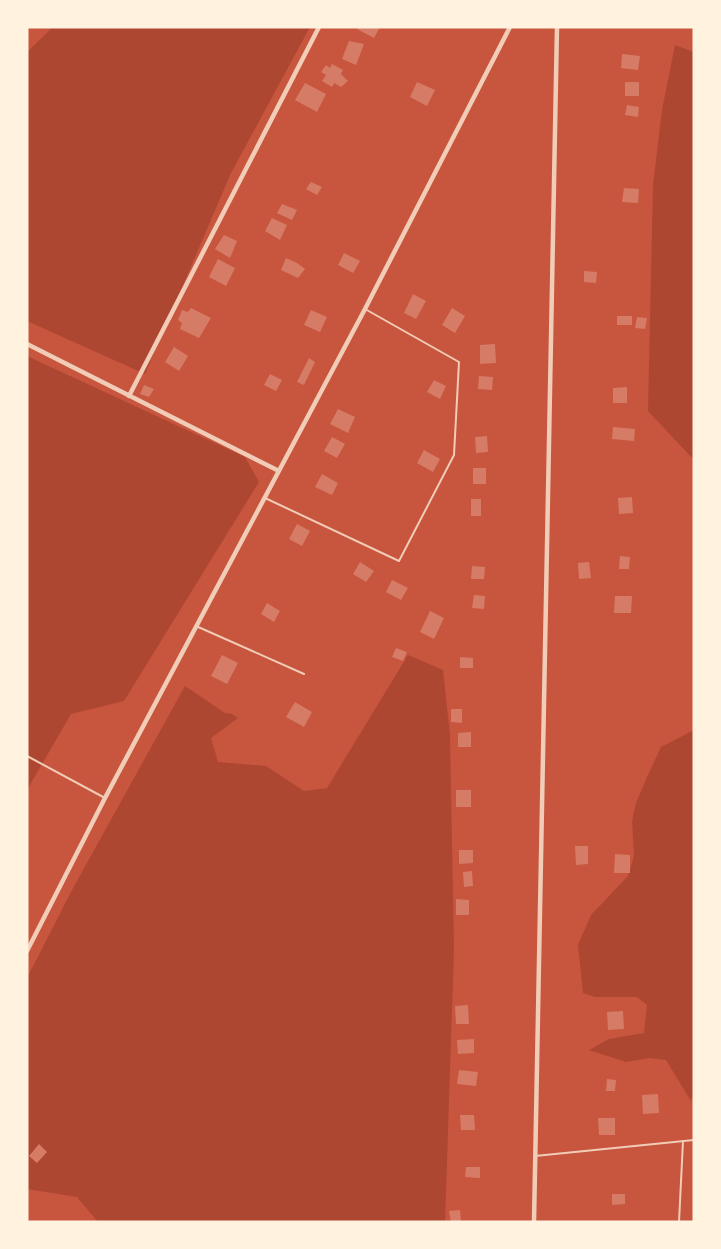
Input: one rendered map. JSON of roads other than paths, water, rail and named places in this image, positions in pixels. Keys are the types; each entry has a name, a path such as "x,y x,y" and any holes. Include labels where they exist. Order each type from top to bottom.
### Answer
{"street":[{"path":"129,396 319,27"},
{"path":"27,951 105,798 365,309 510,27"},
{"path":"534,1222 556,27"},
{"path":"27,344 279,471"}],"lane":[{"path":"265,498 399,561 454,454 459,362 365,309"},
{"path":"196,626 304,674"},
{"path":"27,756 105,798"},
{"path":"535,1156 694,1140"},
{"path":"679,1222 683,1141"}]}
